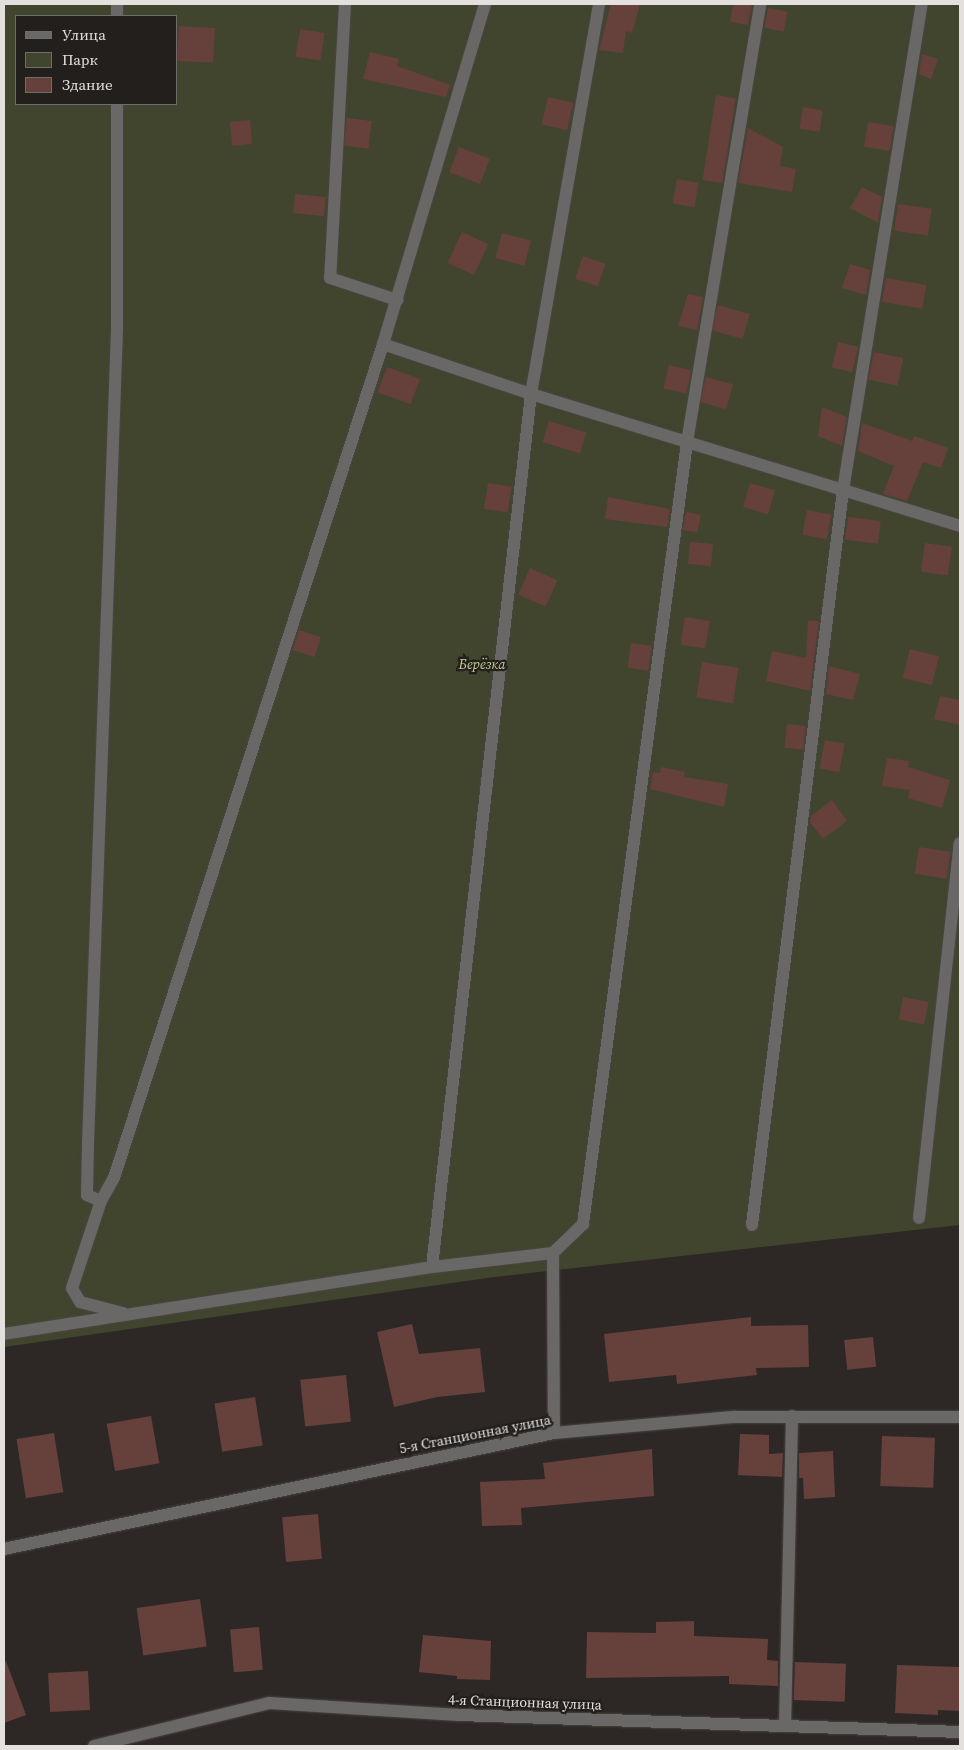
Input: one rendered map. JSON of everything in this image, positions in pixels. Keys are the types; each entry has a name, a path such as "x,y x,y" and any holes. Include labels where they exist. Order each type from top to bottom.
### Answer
{"street":[{"path":"345,4 330,278 397,300"},
{"path":"123,1314 80,1302 72,1288 101,1201 114,1178 383,344 485,4"},
{"path":"432,1267 531,394 599,4"},
{"path":"4,1334 432,1267 553,1253 583,1224 687,442 760,4"},
{"path":"752,1225 843,490 922,4"},
{"path":"101,1201 87,1194 116,328 117,105"},
{"path":"383,344 531,394 960,526"},
{"path":"920,1218 960,842"},
{"path":"553,1253 554,1433"},
{"path":"785,1726 792,1416"},
{"name":"5-я Станционная улица","path":"4,1549 554,1433 735,1417 960,1418"},
{"name":"4-я Станционная улица","path":"94,1746 269,1703 459,1715 960,1732"}],"green space":[{"name":"Берёзка","path":"4,4 960,4 960,1225 494,1277 4,1347"}],"building":[{"path":"611,4 640,4 632,33 626,31 623,53 599,50"},
{"path":"733,4 752,4 748,25 730,22"},
{"path":"768,8 788,12 784,31 764,28"},
{"path":"179,26 215,28 213,63 178,61"},
{"path":"300,29 325,33 320,61 296,57"},
{"path":"370,52 399,59 397,66 450,85 446,97 363,79"},
{"path":"922,54 938,59 931,79 919,74"},
{"path":"716,95 736,98 722,183 703,180"},
{"path":"548,97 573,103 567,130 542,124"},
{"path":"803,107 823,110 819,132 800,129"},
{"path":"347,118 372,121 368,149 344,146"},
{"path":"250,120 252,144 232,146 230,122"},
{"path":"868,122 894,126 890,151 864,147"},
{"path":"748,128 783,147 780,166 796,169 792,192 738,183"},
{"path":"459,147 490,159 480,184 449,172"},
{"path":"677,179 699,183 694,207 673,204"},
{"path":"862,187 882,197 878,223 850,208"},
{"path":"295,194 326,197 324,216 293,213"},
{"path":"898,204 932,209 928,235 894,231"},
{"path":"462,232 488,244 474,275 448,263"},
{"path":"502,233 531,241 524,266 495,258"},
{"path":"583,256 606,264 598,287 575,279"},
{"path":"850,264 870,270 866,295 842,288"},
{"path":"886,278 926,285 922,309 882,302"},
{"path":"688,294 703,297 697,330 678,326"},
{"path":"718,305 750,314 743,339 711,330"},
{"path":"838,342 858,347 852,372 832,367"},
{"path":"874,352 903,358 898,386 868,379"},
{"path":"669,365 691,370 686,394 664,388"},
{"path":"387,367 420,379 411,404 378,392"},
{"path":"706,377 733,384 726,409 699,402"},
{"path":"822,407 847,417 842,446 818,436"},
{"path":"549,421 586,432 580,453 543,442"},
{"path":"862,423 912,441 914,436 948,448 941,468 923,462 907,501 883,494 894,466 858,451"},
{"path":"488,483 512,487 508,512 484,509"},
{"path":"750,483 775,490 768,514 743,507"},
{"path":"608,497 670,509 667,527 605,519"},
{"path":"807,510 832,515 827,539 802,535"},
{"path":"686,512 701,515 697,533 683,530"},
{"path":"848,517 881,521 878,544 845,540"},
{"path":"690,542 713,544 711,566 688,564"},
{"path":"925,543 952,547 948,575 921,572"},
{"path":"530,568 557,580 546,607 518,594"},
{"path":"685,617 710,621 705,649 681,645"},
{"path":"808,621 819,621 810,691 766,681 772,651 806,658"},
{"path":"299,630 321,637 314,657 293,650"},
{"path":"631,643 652,646 648,671 628,668"},
{"path":"910,649 939,656 932,685 903,678"},
{"path":"702,662 739,668 733,703 696,698"},
{"path":"829,666 860,674 853,700 826,694"},
{"path":"940,696 960,700 960,725 934,719"},
{"path":"787,724 806,726 803,750 784,748"},
{"path":"825,740 845,744 839,772 819,768"},
{"path":"887,758 909,761 908,767 950,780 942,808 908,798 910,790 882,786"},
{"path":"661,767 685,772 684,777 728,784 724,807 650,789 653,772 660,773"},
{"path":"832,800 847,821 823,839 810,822 811,816"},
{"path":"919,847 951,852 946,879 915,874"},
{"path":"903,997 929,1002 924,1025 899,1020"},
{"path":"751,1317 751,1326 808,1325 809,1367 756,1368 757,1375 677,1384 676,1375 609,1382 604,1334"},
{"path":"412,1324 419,1354 480,1348 485,1392 437,1397 394,1407 377,1332"},
{"path":"873,1337 876,1367 847,1370 844,1340"},
{"path":"346,1375 351,1422 305,1427 300,1380"},
{"path":"255,1397 263,1445 222,1452 215,1403"},
{"path":"151,1416 159,1463 115,1471 107,1424"},
{"path":"54,1433 63,1492 26,1498 16,1439"},
{"path":"740,1434 769,1435 769,1454 783,1453 782,1477 738,1475"},
{"path":"882,1436 935,1438 933,1488 880,1486"},
{"path":"652,1449 654,1496 521,1508 522,1525 482,1526 480,1482 545,1479 543,1463"},
{"path":"833,1451 835,1497 804,1499 803,1478 799,1478 799,1453"},
{"path":"318,1514 322,1559 286,1562 282,1517"},
{"path":"200,1599 207,1647 143,1655 137,1608"},
{"path":"694,1621 694,1636 768,1639 767,1660 778,1661 778,1686 729,1684 729,1676 586,1678 587,1632 656,1633 656,1622"},
{"path":"259,1627 263,1670 234,1672 230,1630"},
{"path":"423,1635 491,1641 490,1680 457,1679 457,1676 419,1672"},
{"path":"6,1661 26,1715 4,1723 4,1662"},
{"path":"795,1662 846,1664 845,1702 794,1700"},
{"path":"897,1665 960,1667 960,1711 938,1710 938,1715 895,1713"},
{"path":"88,1671 90,1710 50,1712 48,1673"}]}
